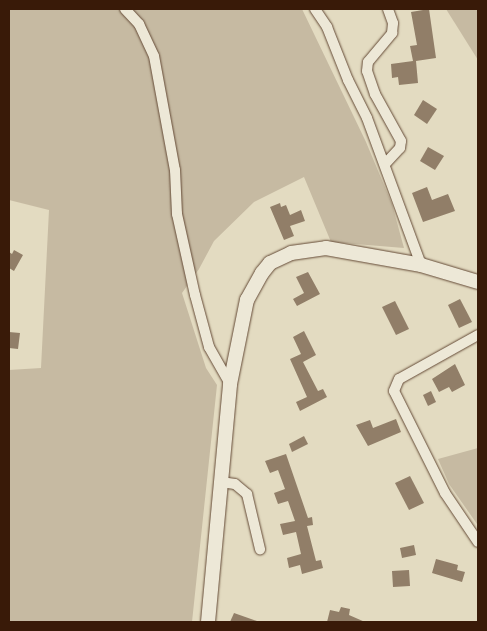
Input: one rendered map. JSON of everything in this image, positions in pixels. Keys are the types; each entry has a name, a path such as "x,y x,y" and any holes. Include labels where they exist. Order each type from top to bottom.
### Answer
{"street":[{"path":"125,9 138,24 154,56 175,170 177,214 195,295 209,347 230,384"},
{"path":"315,9 327,27 385,164 421,264"},
{"path":"385,164 400,148 401,141 375,94 367,71 368,62 392,34 393,22 388,9"},
{"path":"208,622 230,384 247,300 270,264 291,253 326,248 421,264 478,282"},
{"path":"478,335 399,379 394,391 445,493 478,542"},
{"path":"221,482 235,484 247,494 260,548"}],"shaded area":[{"path":"9,9 302,9 366,142 392,204 404,248 331,242 304,177 254,202 214,241 199,269 182,293 206,368 217,385 192,622 9,622 9,370 41,368 49,210 9,200"},
{"path":"446,9 478,9 478,60"},
{"path":"478,448 477,524 449,484 438,459"}],"building":[{"path":"429,9 436,58 416,61 418,83 399,85 398,77 392,78 391,64 413,61 410,46 417,45 411,12"},
{"path":"423,100 437,109 427,124 414,115"},
{"path":"428,147 444,156 435,170 420,161"},
{"path":"427,187 432,200 448,194 455,211 423,222 412,193"},
{"path":"280,203 281,207 286,205 290,215 301,210 305,221 290,226 294,236 284,240 270,207"},
{"path":"14,250 23,255 14,271 9,268 9,252 12,254"},
{"path":"308,272 320,294 297,306 293,299 304,293 296,277"},
{"path":"460,299 472,322 459,328 448,305"},
{"path":"395,301 409,329 396,335 382,307"},
{"path":"304,331 316,355 303,362 318,391 323,389 327,397 300,411 296,402 307,397 290,359 301,354 293,337"},
{"path":"9,332 20,333 18,349 9,348"},
{"path":"455,364 465,385 452,392 449,387 439,392 432,379"},
{"path":"431,391 436,402 428,406 423,395"},
{"path":"396,419 401,432 368,446 356,425 370,420 373,428"},
{"path":"304,436 308,444 292,452 289,444"},
{"path":"286,454 308,518 312,517 313,525 307,526 316,561 321,560 323,568 302,574 300,565 289,568 287,558 301,554 296,532 283,535 280,524 295,521 288,501 278,504 274,493 285,489 278,470 270,473 265,461"},
{"path":"410,476 424,503 409,510 395,483"},
{"path":"414,545 416,555 402,558 400,548"},
{"path":"436,559 458,565 457,570 465,572 462,582 432,573"},
{"path":"409,570 410,586 393,587 392,571"},
{"path":"341,607 350,609 349,615 365,622 327,622 330,610 339,612"},
{"path":"234,613 257,621 230,622"}]}
